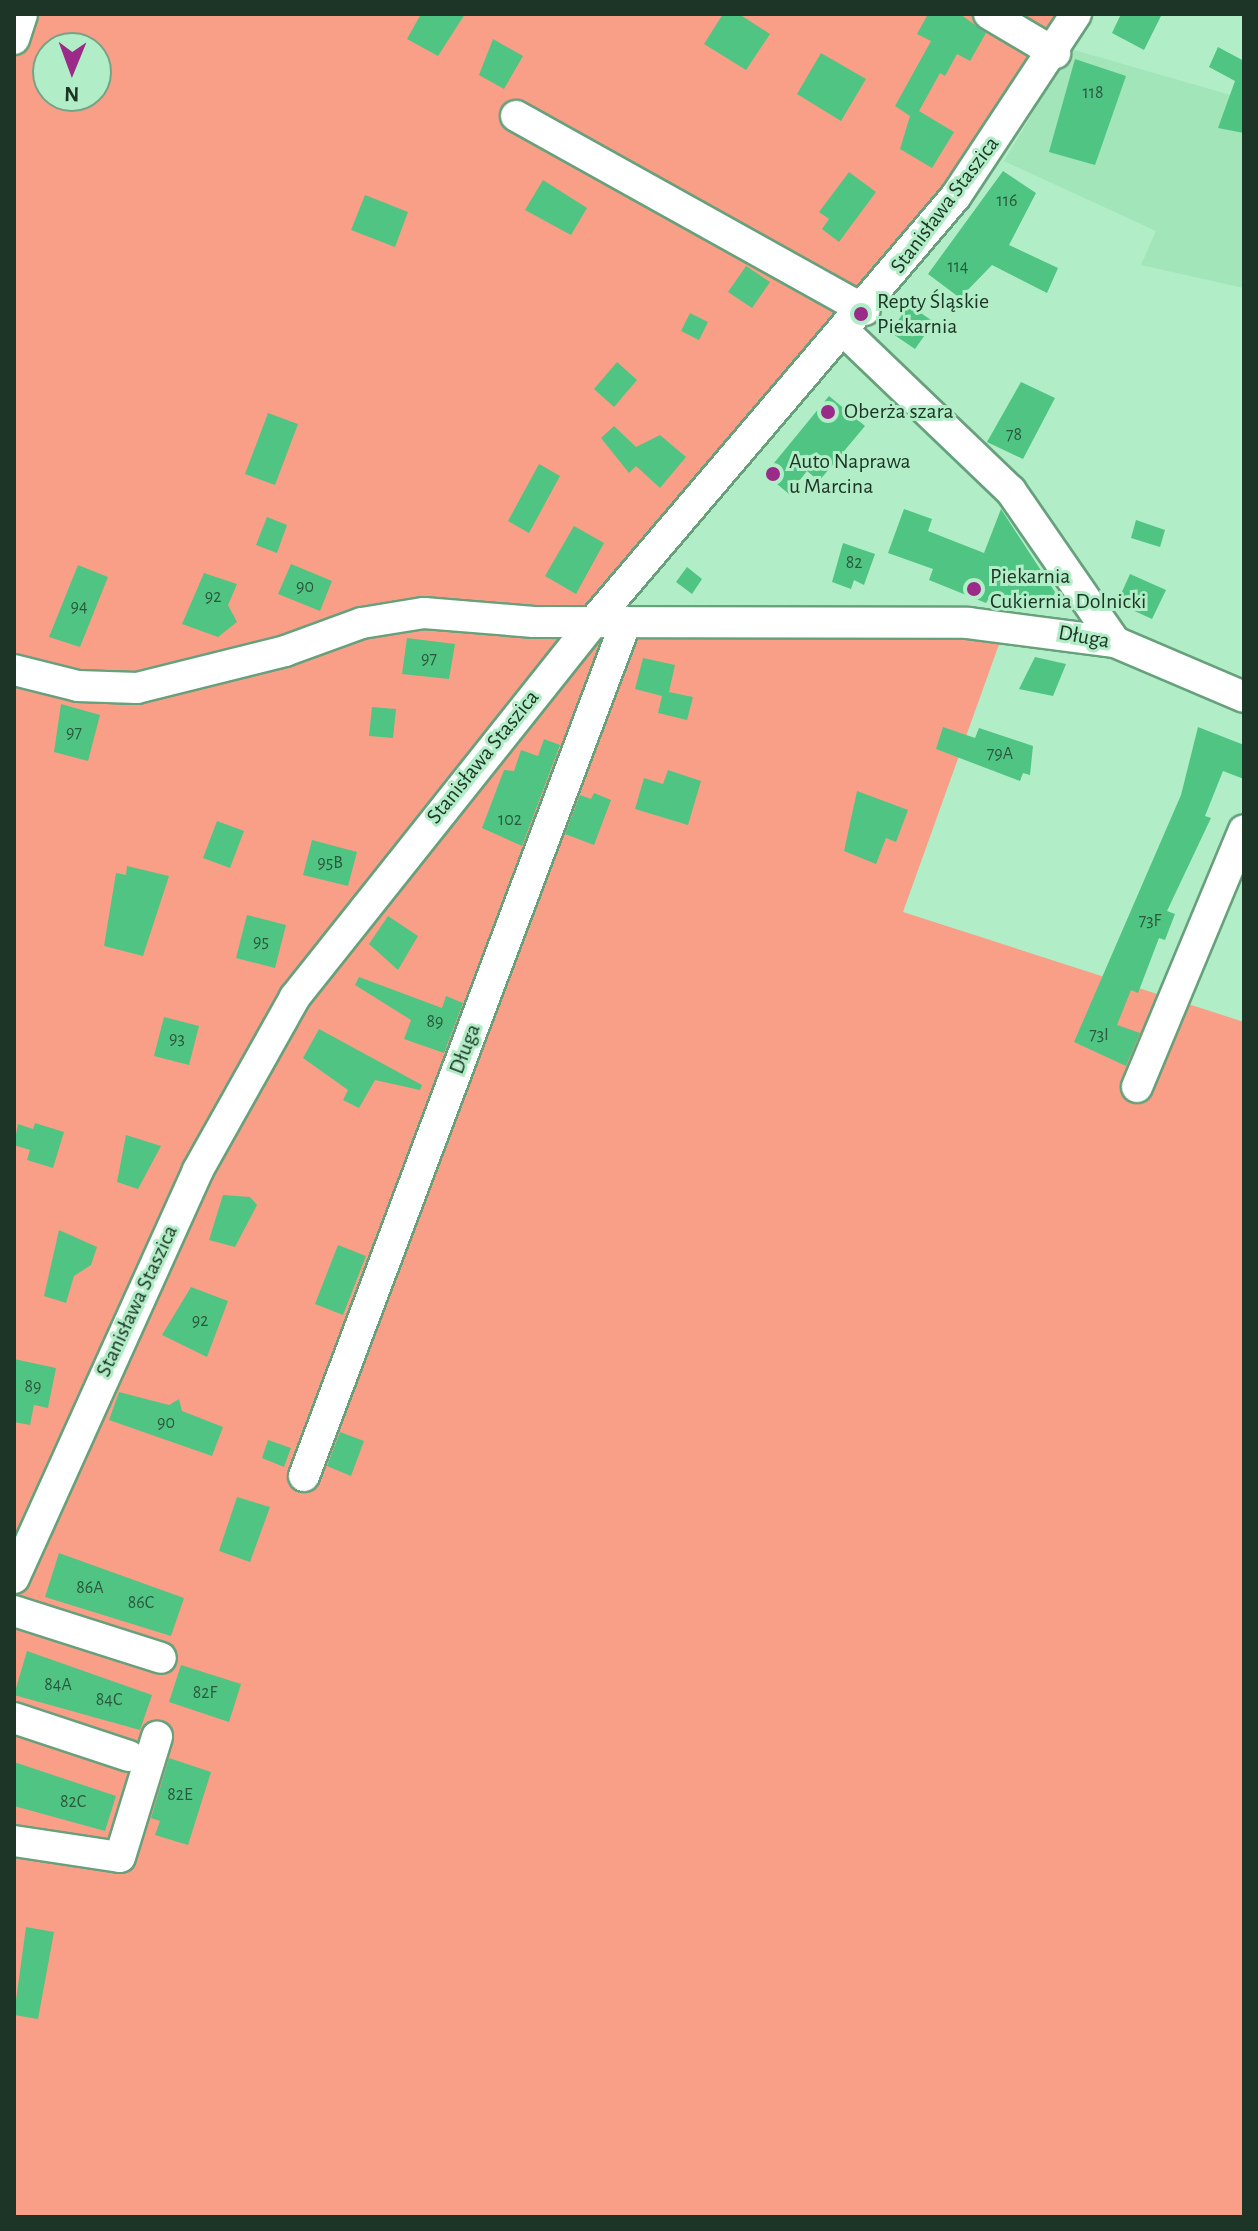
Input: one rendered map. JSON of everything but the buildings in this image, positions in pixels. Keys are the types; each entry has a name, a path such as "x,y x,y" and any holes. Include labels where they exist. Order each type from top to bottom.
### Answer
{"street":[{"path":"14,39 22,14"},
{"path":"989,14 1055,53"},
{"name":"Stanisława Staszica","path":"14,1578 198,1170 295,997 594,621 856,321 956,196 1055,53 1076,14"},
{"path":"516,116 856,321 1011,491 1115,642"},
{"name":"Długa","path":"14,670 78,686 137,688 402,616 626,622 968,623 1115,642 1244,697"},
{"name":"Długa","path":"304,1476 626,622"},
{"path":"1137,1087 1244,830"},
{"path":"14,1611 161,1658"},
{"path":"14,1718 129,1756"},
{"path":"14,1841 120,1857 157,1737"}],"shaded area":[{"path":"14,14 1059,14 918,230 570,641 909,628 1002,636 903,912 1244,1022 1244,2217 14,2217"},
{"path":"1071,49 1244,99 1244,288 1141,265 1156,231 1004,161"}],"place":[{"name":"Repty Śląskie Piekarnia","path":"861,314"},
{"name":"Oberża szara","path":"828,412"},
{"name":"Auto Naprawa u Marcina","path":"773,474"},
{"name":"Piekarnia Cukiernia Dolnicki","path":"974,589"}]}
